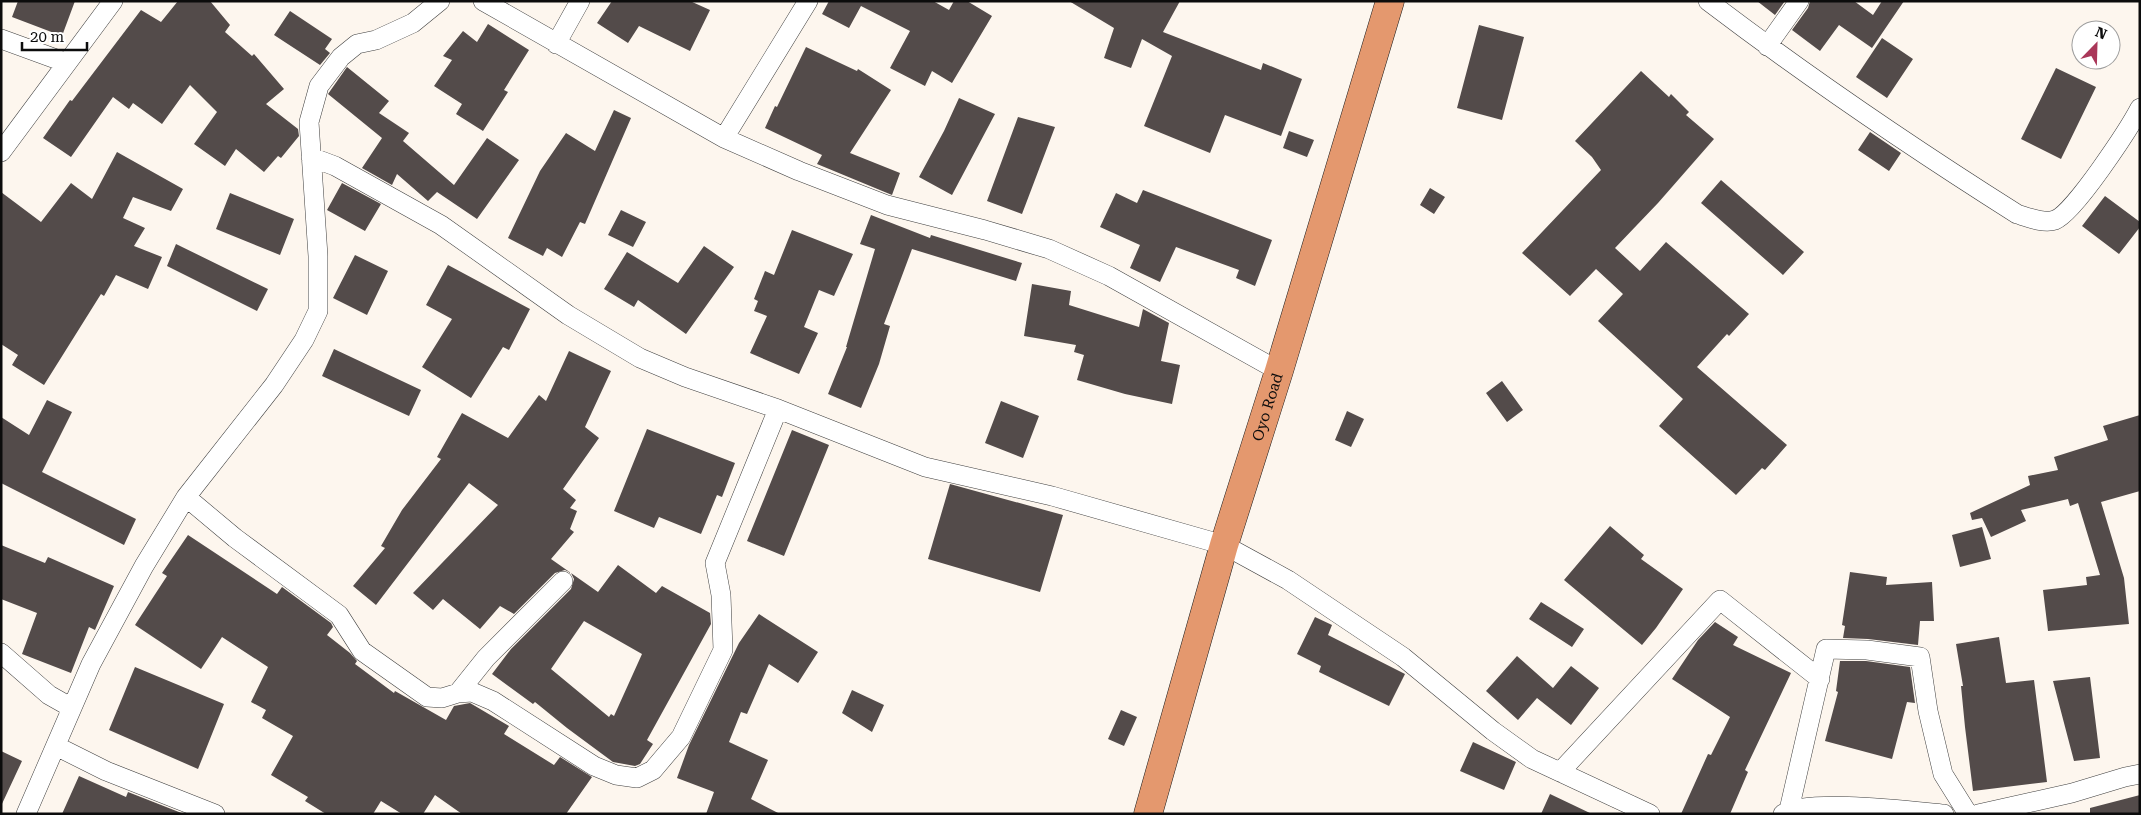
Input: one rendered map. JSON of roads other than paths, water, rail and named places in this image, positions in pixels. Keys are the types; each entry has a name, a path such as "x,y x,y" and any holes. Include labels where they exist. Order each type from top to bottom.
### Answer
{"highway":[{"name":"Oyo Road","path":"1148,814 1224,545 1279,371 1390,1"}],"street":[{"path":"1,152 113,1"},
{"path":"26,814 91,664 144,566 186,497 274,385 304,340 318,310 318,256 309,122 320,86 341,57 357,44 376,40 413,23 440,1"},
{"path":"483,1 724,138 798,171 887,205 1050,249 1109,276 1279,371"},
{"path":"556,44 580,1"},
{"path":"724,138 808,1"},
{"path":"1708,1 1767,46 1924,154 2017,214 2034,219 2053,221 2067,212 2085,190 2140,108"},
{"path":"1767,46 1799,1"},
{"path":"1,39 67,63"},
{"path":"310,157 335,166 441,225 568,316 640,358 778,409 925,467 1052,496 1224,545 1288,580 1395,651 1493,731 1532,759 1650,814"},
{"path":"186,497 235,538 339,615 362,651 427,697 442,698 458,693 472,692 493,700 594,766 616,775 637,778 653,770 681,737 723,650 721,595 716,564 778,409"},
{"path":"458,693 486,658 563,581"},
{"path":"1560,772 1720,600 1820,678"},
{"path":"1944,814 1817,805 1786,812 1826,649 1867,650 1920,657 1928,711 1943,774 1968,814"},
{"path":"1,652 49,695 72,708"},
{"path":"56,746 106,771 215,814"},
{"path":"1978,814 2072,793 2140,774"}]}
